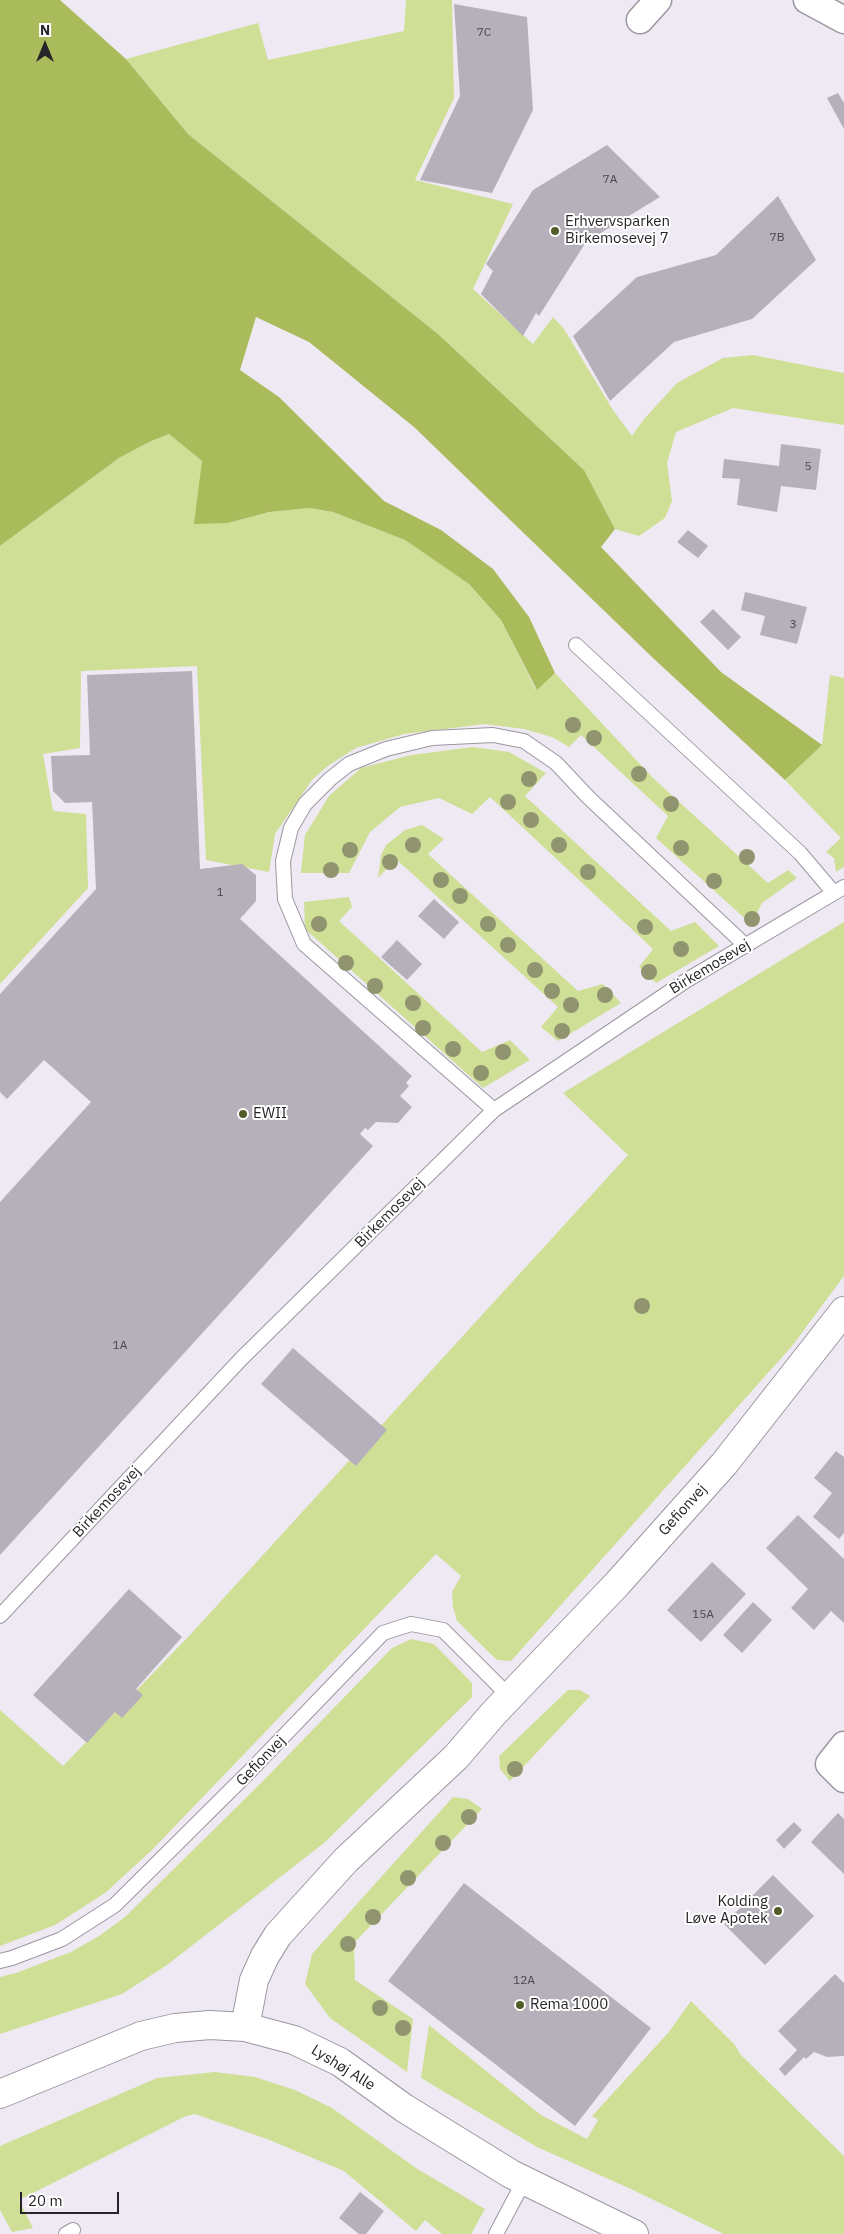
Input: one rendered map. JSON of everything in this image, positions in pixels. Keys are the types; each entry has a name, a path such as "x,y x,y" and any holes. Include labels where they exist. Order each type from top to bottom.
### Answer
{"street":[{"path":"640,20 658,0"},
{"path":"807,0 844,20"},
{"name":"Gefionvej","path":"245,2027 254,1980 264,1956 278,1935 346,1860 456,1757 617,1584 724,1464 844,1311"},
{"path":"844,1745 829,1764 844,1779"},
{"name":"Lyshøj Alle","path":"0,2094 141,2036 184,2027 210,2025 245,2027 294,2040 340,2062 404,2108 524,2181 634,2234"}],"lane":[{"path":"576,645 839,890"},
{"path":"494,1110 304,944 300,935 285,899 283,861 291,828 305,804 330,779 349,764 386,748 432,738 493,735 524,741 556,763 588,797 746,946"},
{"name":"Birkemosevej","path":"0,1616 242,1358 494,1110 687,980 839,890"},
{"name":"Gefionvej","path":"0,1961 62,1938 115,1905 252,1770 383,1633 411,1624 443,1630 510,1698"},
{"path":"496,2234 524,2181"}],"green space":[{"path":"0,0 60,0 126,59 188,134 438,334 584,470 615,529 601,547 721,672 822,745 785,780 653,658 414,427 309,342 256,317 240,370 279,397 384,501 441,530 493,569 529,617 555,673 537,690 501,620 469,584 405,540 333,512 310,508 269,512 228,523 194,524 202,461 169,434 119,458 0,546"},
{"path":"406,0 452,0 454,98 415,180 513,204 473,289 533,344 553,317 564,329 613,410 632,436 644,419 677,383 723,358 753,355 844,373 844,425 733,408 676,432 667,463 672,501 665,518 639,536 615,529 584,470 438,334 188,134 126,59 258,23 268,60 404,31"},
{"path":"169,434 202,461 228,523 269,512 310,508 333,512 405,540 469,584 501,620 536,690 555,673 653,778 768,883 788,870 797,878 762,903 751,924 656,838 668,816 581,735 569,747 552,737 524,729 485,724 404,734 356,748 329,765 312,780 275,834 269,872 206,860 197,666 81,671 80,748 43,754 53,811 86,814 88,888 0,984 0,546 119,458"},
{"path":"830,675 844,678 844,867 836,872 834,858 826,852 841,838 785,780 822,745"},
{"path":"473,747 509,752 546,773 525,796 671,931 695,922 719,946 656,983 639,967 653,949 490,797 472,814 439,798 400,807 370,832 349,873 301,873 305,835 329,796 361,768 411,755"},
{"path":"422,825 444,839 428,854 578,991 603,984 621,1003 558,1041 541,1027 558,1007 396,859 378,878 381,855 386,845 405,830"},
{"path":"349,897 352,907 339,921 482,1052 510,1040 530,1060 483,1088 305,929 304,902"},
{"path":"844,922 844,1276 792,1346 511,1661 497,1660 457,1621 453,1607 452,1592 461,1576 436,1554 152,1850 105,1893 55,1925 0,1946 0,1710 63,1766 189,1636 628,1155 563,1093"},
{"path":"411,1639 434,1644 472,1683 472,1697 324,1843 167,1965 122,1994 0,2034 0,1977 16,1973 71,1952 99,1936 125,1917 262,1782 392,1648"},
{"path":"568,1690 580,1690 590,1696 510,1781 500,1769 499,1756"},
{"path":"453,1797 468,1799 482,1809 354,1943 355,1980 413,2019 407,2072 330,2018 305,1984 312,1954"},
{"path":"691,2001 735,2045 740,2054 844,2156 844,2234 724,2234 631,2189 537,2147 421,2078 429,2025 541,2115 587,2139 598,2120 592,2116 668,2033"},
{"path":"215,2072 255,2077 295,2090 332,2108 416,2168 485,2209 471,2234 442,2234 425,2220 416,2231 344,2171 267,2139 195,2114 186,2116 19,2200 33,2228 12,2232 0,2210 0,2146 157,2078"}],"building":[{"path":"454,4 527,17 533,110 492,193 420,180 460,96"},
{"path":"838,93 844,103 844,129 827,98"},
{"name":"Erhvervsparken Birkemosevej 7","path":"607,145 660,197 586,242 539,316 536,313 523,336 481,294 493,271 486,264 533,190"},
{"path":"778,196 816,260 752,319 674,342 610,401 573,336 637,277 716,255"},
{"path":"781,444 821,449 816,490 781,486 777,512 737,505 740,479 722,478 724,459 779,466"},
{"path":"688,530 708,546 698,558 677,542"},
{"path":"745,592 807,607 797,644 760,635 765,616 741,610"},
{"path":"713,609 741,637 728,650 700,622"},
{"name":"EWII","path":"192,671 200,869 242,864 256,875 256,901 240,919 412,1076 406,1083 409,1086 400,1096 412,1107 398,1123 376,1122 368,1130 365,1128 360,1134 373,1146 0,1555 0,1202 91,1102 44,1060 7,1099 0,1092 0,994 96,889 92,802 65,803 53,791 51,756 90,755 87,675"},
{"path":"434,899 459,922 444,939 418,916"},
{"path":"397,940 422,964 407,980 381,957"},
{"path":"293,1348 387,1430 356,1466 261,1384"},
{"path":"836,1451 844,1457 844,1533 839,1539 813,1517 832,1493 814,1478"},
{"path":"798,1515 844,1559 844,1623 831,1611 814,1630 791,1608 808,1589 766,1548"},
{"path":"712,1562 746,1594 701,1642 667,1610"},
{"path":"129,1589 182,1637 136,1689 143,1695 122,1718 115,1712 87,1743 33,1695"},
{"path":"753,1602 772,1620 742,1653 723,1635"},
{"path":"838,1813 844,1819 844,1874 811,1842"},
{"path":"794,1822 802,1830 784,1849 776,1840"},
{"path":"773,1875 814,1916 765,1965 724,1924"},
{"name":"Rema 1000","path":"464,1883 651,2028 575,2126 388,1981"},
{"path":"835,1974 844,1983 844,2056 827,2057 814,2052 806,2059 804,2057 785,2076 779,2069 797,2050 778,2031"},
{"path":"360,2192 384,2211 366,2234 359,2234 339,2218"}],"place":[{"name":"Erhvervsparken Birkemosevej 7","path":"555,231"},
{"name":"EWII","path":"243,1114"},
{"name":"Kolding Løve Apotek","path":"778,1911"},
{"name":"Rema 1000","path":"520,2005"}]}
